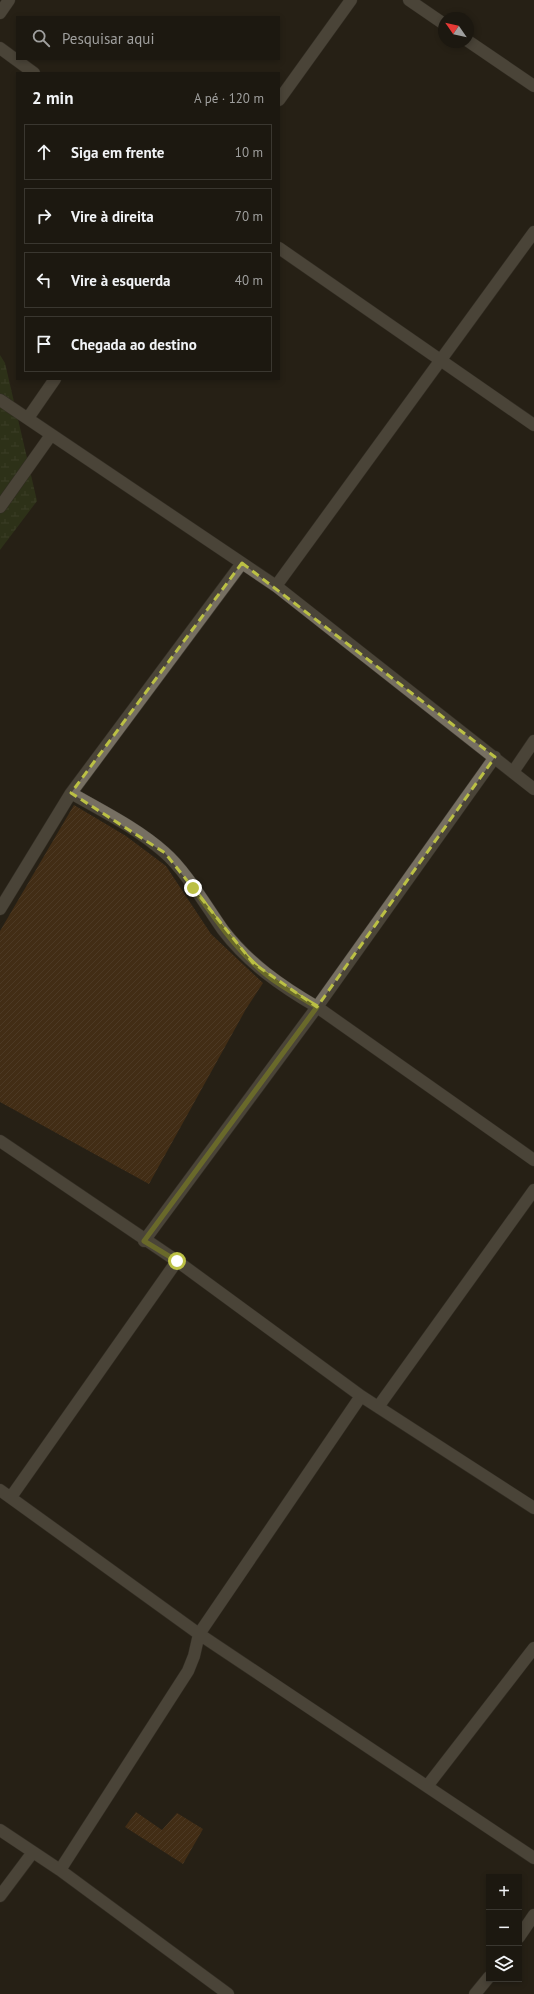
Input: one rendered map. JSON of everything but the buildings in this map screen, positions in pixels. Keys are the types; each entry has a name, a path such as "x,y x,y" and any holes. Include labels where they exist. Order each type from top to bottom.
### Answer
{"street":[{"path":"0,13 9,0"},
{"path":"280,99 351,0"},
{"path":"409,0 438,20"},
{"path":"474,45 534,86"},
{"path":"1,51 32,72"},
{"path":"276,586 534,232"},
{"path":"280,249 534,425"},
{"path":"28,418 54,380"},
{"path":"0,400 276,586 534,789"},
{"path":"0,507 51,435"},
{"path":"0,909 71,793 242,563"},
{"path":"512,772 534,741"},
{"path":"144,1241 317,1007 495,757"},
{"path":"71,793 132,829 164,853 193,888 224,931 253,963 282,986 317,1007 534,1160"},
{"path":"0,1141 144,1241 177,1261 361,1396 534,1508"},
{"path":"378,1407 534,1190"},
{"path":"11,1497 177,1261"},
{"path":"60,1870 188,1670 194,1656 199,1634 361,1396"},
{"path":"0,1490 199,1634 428,1785 534,1858"},
{"path":"428,1785 534,1648"},
{"path":"0,1830 60,1870 228,1994"},
{"path":"0,1896 33,1852"},
{"path":"522,1933 534,1915"},
{"path":"474,1994 486,1980"}],"highlighted area":[{"path":"242,563 495,757 317,1007 253,963 165,853 71,793"}],"green space":[{"path":"0,355 5,363 37,501 0,550"}],"route":[{"path":"177,1261 144,1241 317,1007 282,986 253,963 224,931 193,888"}]}
